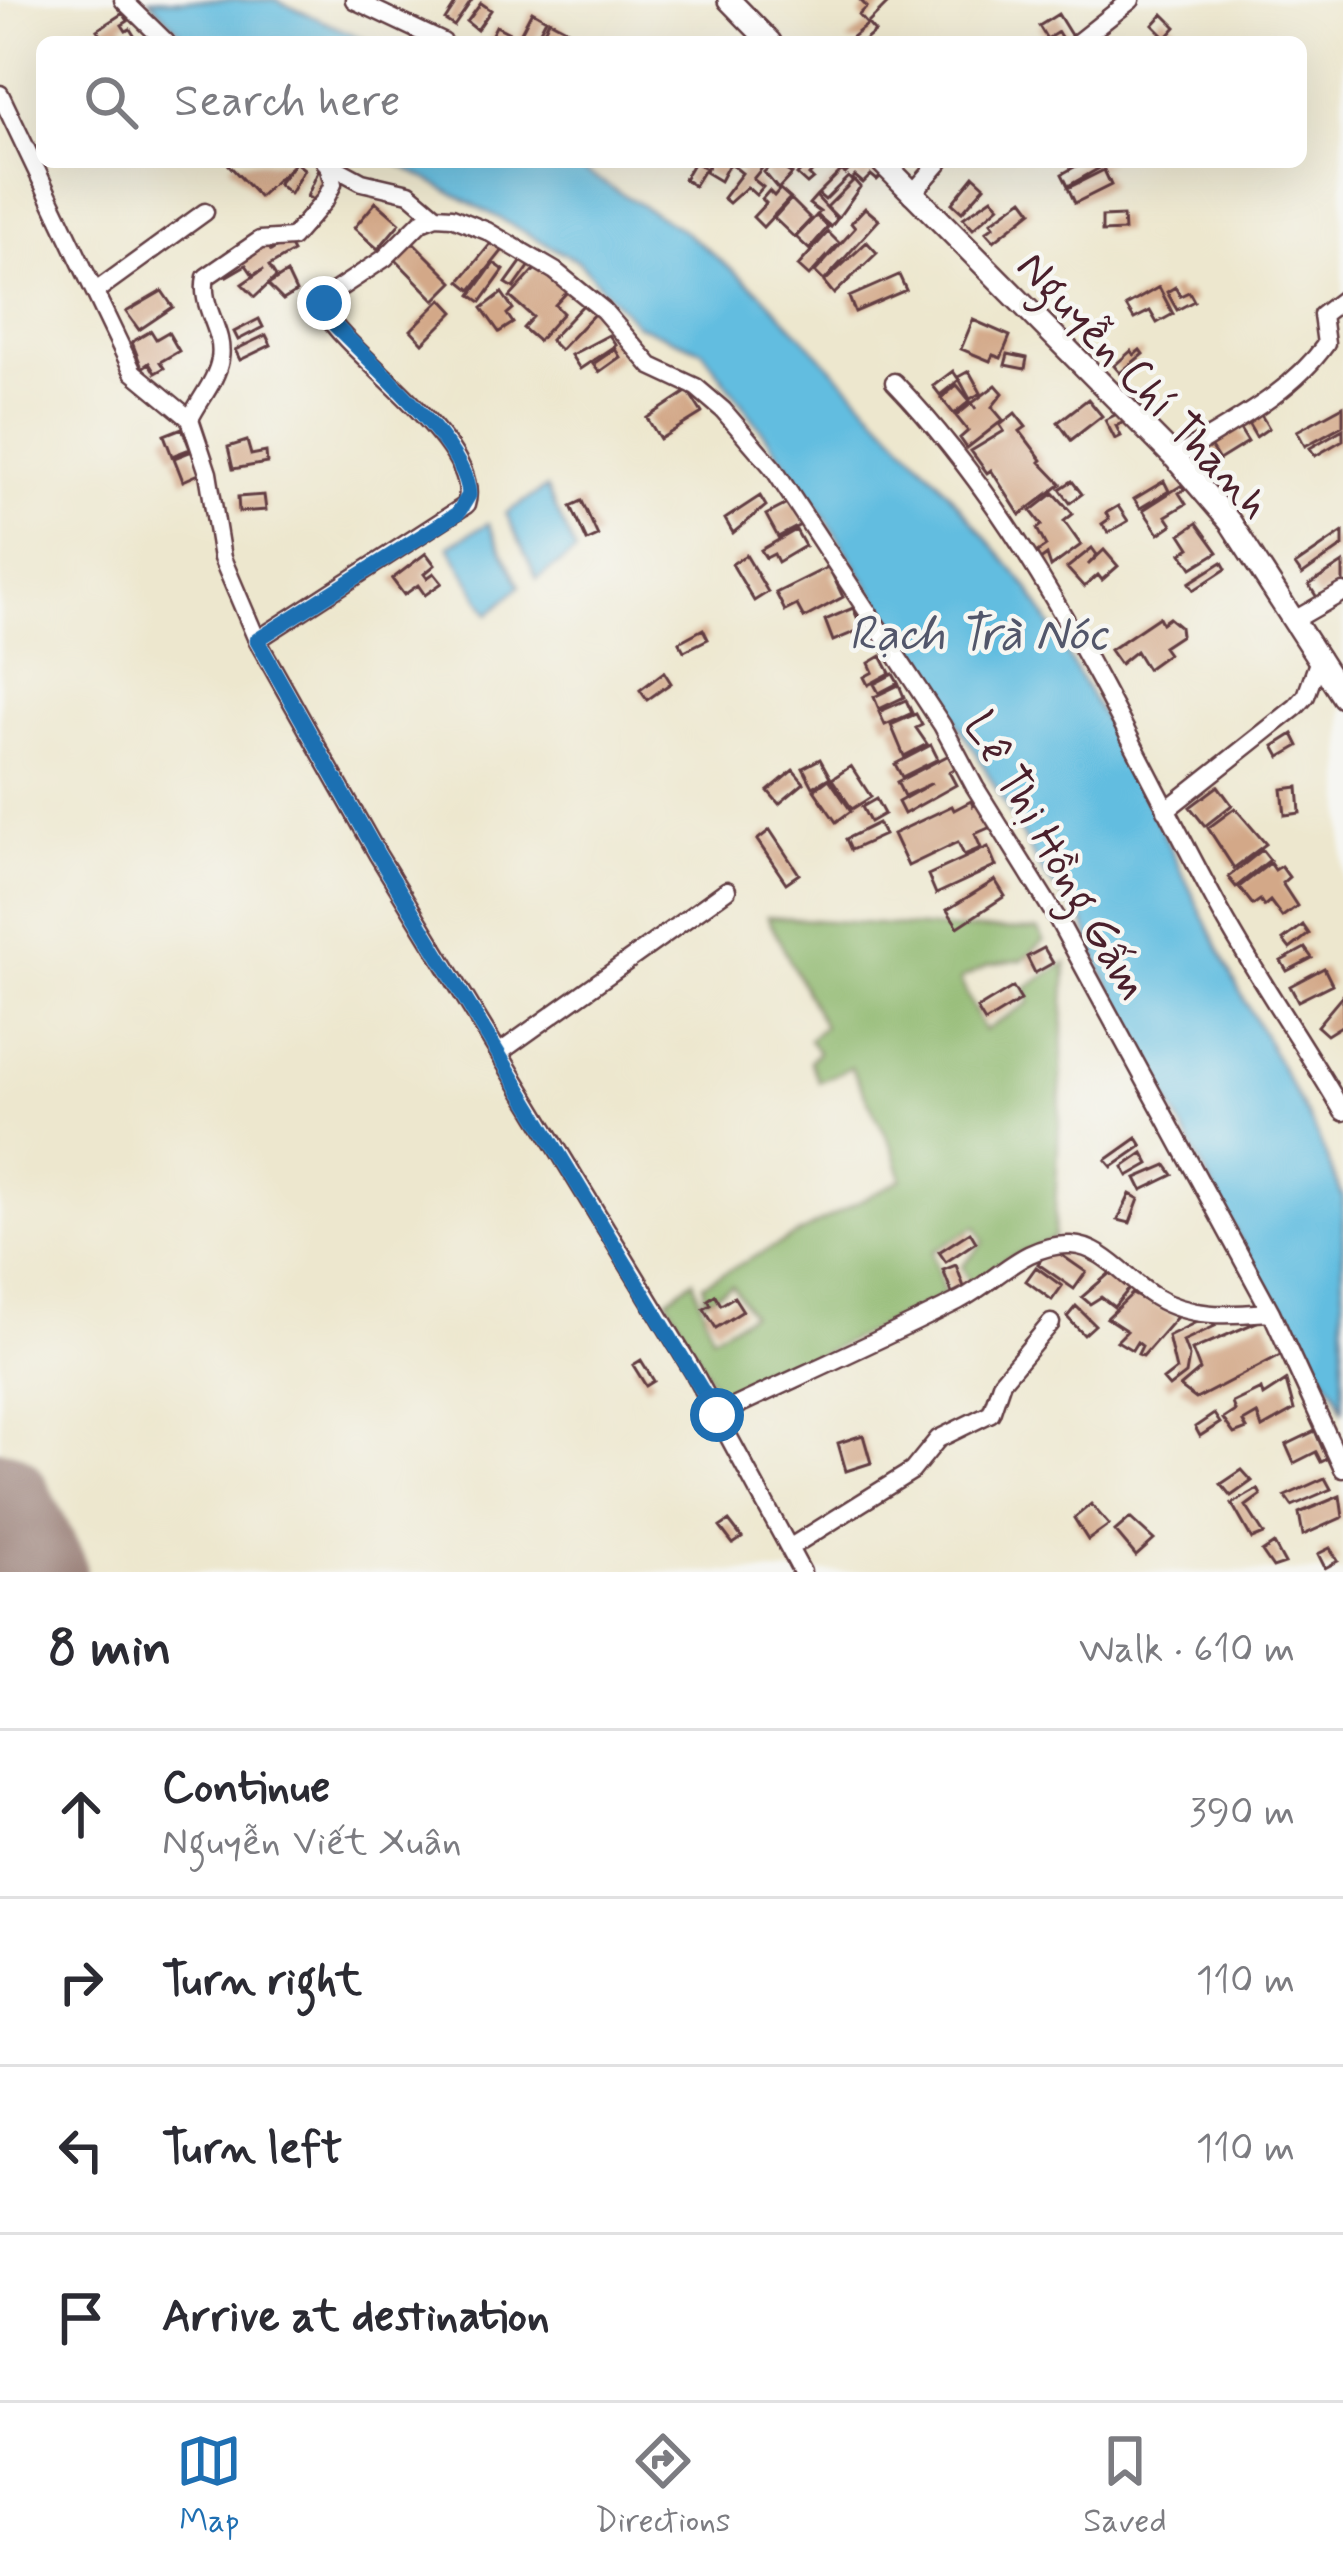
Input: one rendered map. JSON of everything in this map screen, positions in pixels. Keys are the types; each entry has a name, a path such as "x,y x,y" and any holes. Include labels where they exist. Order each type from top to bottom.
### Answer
{"main road":[{"path":"729,0 764,36"},
{"name":"Nguyễn Chí Thanh","path":"887,168 1175,458 1230,522 1343,697"}],"street":[{"path":"123,0 160,36"},
{"path":"355,0 430,36"},
{"path":"1086,36 1131,0"},
{"path":"0,94 36,168"},
{"path":"36,168 133,372 190,419 208,473 222,558 257,640 378,855 717,1415 802,1572"},
{"path":"190,419 220,361 220,345 204,301 206,277 260,240 278,242 297,234 333,184 327,168"},
{"name":"Lê Thị Hồng Gấm","path":"334,168 362,182 410,193 436,217 452,217 487,231 555,271 603,310 651,367 696,387 723,410 773,468 942,724 975,787 1058,920 1271,1312 1343,1469"},
{"path":"911,195 935,168"},
{"path":"96,291 205,212"},
{"path":"257,640 466,505 469,481 435,429 324,311 324,303 337,289 385,258 421,222 436,217"},
{"path":"1175,458 1308,367 1327,344 1322,315 1343,299"},
{"path":"894,382 943,435 992,500 1106,690 1241,949 1343,1112"},
{"path":"1296,619 1343,592"},
{"path":"1166,810 1296,707 1326,666"},
{"path":"499,1053 727,890"},
{"path":"717,1415 962,1299 1031,1252 1047,1247 1087,1248 1175,1307 1219,1315 1271,1312"},
{"path":"789,1548 912,1471 938,1439 991,1413 1002,1381 1051,1323"}],"green space":[{"path":"767,917 1039,930 1044,941 1022,960 988,965 960,980 984,1031 1030,1002 1025,988 1066,963 1054,1238 1005,1259 971,1286 962,1266 984,1242 976,1226 932,1252 945,1295 722,1401 667,1299 693,1280 712,1336 751,1314 732,1285 705,1300 703,1284 902,1179 893,1149 851,1067 819,1082 810,1061 818,1052 809,1040 824,1026"}],"water":[{"path":"149,0 275,0 356,36 184,36"},
{"name":"Rạch Trà Nóc","path":"406,168 579,168 684,231 760,292 938,480 1030,590 1131,767 1237,986 1316,1132 1343,1198 1343,1412 1336,1392 1270,1299 1100,967 1084,922 1043,874 977,754 809,493 702,350 637,325 578,261"},
{"path":"546,488 576,552 537,579 506,513"},
{"path":"488,523 520,586 489,614 449,546"}],"building":[{"path":"458,0 472,0 454,26 445,20"},
{"path":"860,0 891,0 867,24 859,15 867,7"},
{"path":"481,3 491,10 477,30 467,22"},
{"path":"532,11 546,19 537,36 519,36"},
{"path":"123,13 128,21 122,25 134,36 102,36 97,30"},
{"path":"1058,14 1072,36 1058,32 1045,36 1039,26"},
{"path":"1163,14 1176,27 1164,36 1153,25"},
{"path":"549,20 568,30 565,36 542,36"},
{"path":"868,24 875,32 870,36 853,36"},
{"path":"496,26 515,36 491,36"},
{"path":"232,168 290,168 259,197"},
{"path":"291,168 304,169 290,194 278,184"},
{"path":"320,168 330,171 317,201 307,197"},
{"path":"690,168 705,168 694,186 684,179"},
{"path":"707,168 727,168 720,181 705,172"},
{"path":"736,168 762,168 753,179 763,187 756,195 747,187 729,203 723,198 742,173"},
{"path":"783,168 792,174 778,189 764,172"},
{"path":"803,168 815,168 807,184 797,175"},
{"path":"851,168 876,168 883,174 877,180 871,175 863,183 848,177 825,200 818,194 842,170 845,174"},
{"path":"1072,168 1100,168 1068,186 1062,174"},
{"path":"1104,170 1111,185 1075,203 1068,188"},
{"path":"974,176 985,186 962,212 952,203"},
{"path":"854,180 860,187 838,218 827,207"},
{"path":"780,189 790,198 763,227 753,217 766,203 762,199 769,191 774,196"},
{"path":"816,196 837,219 831,227 809,204"},
{"path":"992,198 999,206 973,229 963,218"},
{"path":"791,199 811,219 794,237 774,218"},
{"path":"1023,199 1032,211 994,241 986,232 994,226 991,222"},
{"path":"376,202 400,223 378,249 354,228"},
{"path":"865,208 879,220 824,281 815,272 855,228 851,223"},
{"path":"816,216 828,227 809,249 796,237"},
{"path":"1123,216 1124,231 1102,232 1102,217"},
{"path":"828,232 839,243 809,276 798,266"},
{"path":"408,237 453,282 435,300 391,255"},
{"path":"265,240 271,251 287,241 293,252 269,266 276,277 255,297 242,284 264,269 253,275 246,265 227,276 221,265"},
{"path":"493,241 503,250 471,290 460,281"},
{"path":"867,242 877,253 834,294 824,282"},
{"path":"524,258 531,264 514,288 506,283"},
{"path":"494,263 504,270 481,302 471,295"},
{"path":"539,265 568,291 555,305 563,313 538,341 523,328 533,317 510,297"},
{"path":"287,273 296,292 283,300 268,285"},
{"path":"899,275 906,290 855,312 849,297"},
{"path":"1159,287 1173,314 1157,323 1150,311 1134,319 1126,306"},
{"path":"1175,287 1180,296 1189,292 1194,301 1177,310 1167,292"},
{"path":"162,291 173,307 139,330 126,312"},
{"path":"502,293 513,309 507,314 513,323 499,332 482,308"},
{"path":"442,299 454,312 423,343 411,330"},
{"path":"586,302 596,312 560,350 550,340"},
{"path":"259,319 263,327 238,340 234,332"},
{"path":"973,320 1010,336 1001,358 993,355 990,361 961,349"},
{"path":"151,331 156,339 168,332 179,351 160,362 164,368 155,373 149,363 142,368 132,342"},
{"path":"266,335 271,345 240,360 235,350"},
{"path":"609,335 616,345 580,369 571,355"},
{"path":"615,349 620,357 599,372 593,364"},
{"path":"1140,350 1143,354 1120,373 1114,366 1131,351 1134,355"},
{"path":"1008,354 1027,358 1025,369 1005,365"},
{"path":"953,371 959,380 940,395 933,386"},
{"path":"969,371 981,393 970,399 958,377"},
{"path":"957,385 970,401 954,414 941,398"},
{"path":"996,385 1003,393 992,407 1003,420 967,448 960,438 968,431 956,416"},
{"path":"688,391 702,413 660,439 647,418"},
{"path":"1088,399 1102,416 1071,440 1058,422"},
{"path":"1343,406 1343,425 1305,446 1297,431"},
{"path":"1258,410 1269,428 1256,437 1245,418"},
{"path":"1015,413 1026,427 1020,431 1040,462 1061,484 1020,515 991,470 987,473 971,451 1004,431 1000,425"},
{"path":"1119,413 1124,422 1116,426 1121,436 1115,439 1105,420"},
{"path":"1236,423 1248,442 1219,460 1210,446 1216,443 1213,437"},
{"path":"182,428 190,449 172,456 164,435"},
{"path":"1343,429 1343,440 1315,456 1310,448"},
{"path":"247,441 251,455 266,452 267,463 233,469 228,447"},
{"path":"192,451 201,473 183,481 174,458"},
{"path":"1072,481 1082,494 1070,503 1060,489"},
{"path":"1164,481 1169,491 1140,508 1134,499"},
{"path":"1182,485 1185,489 1179,493 1186,504 1166,516 1172,525 1159,534 1143,510"},
{"path":"1054,493 1073,514 1064,521 1081,545 1051,567 1047,555 1035,564 1030,557 1046,546 1037,529 1042,525 1031,511"},
{"path":"264,495 266,510 239,512 238,497"},
{"path":"760,496 766,506 733,533 725,519"},
{"path":"582,501 598,536 587,541 571,506"},
{"path":"793,501 804,523 778,537 766,515"},
{"path":"1118,506 1128,521 1108,533 1102,524 1109,519 1106,513"},
{"path":"1197,523 1218,552 1192,568 1182,553 1190,548 1181,534"},
{"path":"796,530 805,546 778,562 774,554 766,558 761,550"},
{"path":"1343,532 1343,546 1302,575 1295,565"},
{"path":"1092,548 1097,555 1088,565 1104,550 1118,566 1084,587 1067,568"},
{"path":"426,553 435,565 424,574 427,578 434,573 442,583 425,595 418,585 404,595 392,579"},
{"path":"746,555 768,592 754,601 732,564"},
{"path":"1222,562 1226,569 1194,590 1189,583"},
{"path":"1343,563 1343,582 1318,599 1309,585"},
{"path":"834,564 837,570 832,574 843,597 804,618 797,605 785,611 776,593"},
{"path":"853,608 862,629 833,641 825,620"},
{"path":"1159,617 1162,623 1169,618 1180,627 1181,635 1163,647 1168,654 1147,669 1136,651 1120,664 1110,650"},
{"path":"703,629 708,639 684,651 679,642"},
{"path":"881,656 890,673 868,685 864,677 873,672 869,663"},
{"path":"664,672 671,683 647,700 640,690"},
{"path":"893,674 898,683 879,693 874,684"},
{"path":"899,685 904,697 879,709 874,697"},
{"path":"906,700 912,713 885,725 879,712"},
{"path":"916,714 922,725 916,728 927,744 904,756 891,725"},
{"path":"1293,734 1299,746 1280,757 1274,746"},
{"path":"931,745 938,759 902,777 895,764"},
{"path":"951,754 958,767 949,772 956,785 904,814 898,802 932,783 904,796 897,782"},
{"path":"820,759 830,777 813,787 803,768"},
{"path":"851,766 871,797 852,809 832,779"},
{"path":"793,770 804,783 779,804 768,791"},
{"path":"829,779 851,811 836,822 814,790"},
{"path":"1218,786 1232,805 1205,826 1190,807"},
{"path":"1298,787 1300,813 1285,815 1282,789"},
{"path":"876,799 884,814 870,822 862,807"},
{"path":"971,801 973,806 982,802 993,826 975,834 981,848 964,855 958,842 908,866 893,834"},
{"path":"1235,808 1266,844 1234,868 1208,828"},
{"path":"878,823 884,835 851,850 846,839"},
{"path":"770,830 799,874 786,883 757,840"},
{"path":"988,847 996,866 936,894 928,875"},
{"path":"1262,850 1270,860 1236,887 1228,877"},
{"path":"1270,863 1275,870 1281,866 1289,877 1282,883 1297,906 1282,917 1270,901 1253,905 1239,887"},
{"path":"995,880 1005,896 958,927 947,910"},
{"path":"1303,925 1309,934 1290,949 1283,940"},
{"path":"1044,948 1053,963 1035,973 1027,957"},
{"path":"1305,948 1312,958 1287,971 1281,961"},
{"path":"1324,968 1332,984 1298,1001 1290,986"},
{"path":"1013,987 1021,1000 985,1022 977,1009"},
{"path":"1343,995 1343,1025 1327,1035 1317,1026"},
{"path":"1137,1138 1142,1146 1112,1167 1106,1160"},
{"path":"1143,1153 1149,1164 1128,1176 1123,1167"},
{"path":"1166,1165 1173,1175 1142,1190 1136,1178"},
{"path":"1130,1194 1139,1199 1130,1223 1118,1220"},
{"path":"970,1232 976,1242 946,1262 939,1252"},
{"path":"1050,1247 1086,1272 1074,1289 1038,1264"},
{"path":"956,1265 964,1287 952,1293 943,1270"},
{"path":"1036,1267 1062,1286 1052,1300 1026,1281"},
{"path":"1111,1272 1129,1289 1114,1307 1101,1297 1090,1304 1082,1297"},
{"path":"1132,1294 1177,1317 1143,1356 1138,1354 1142,1346 1137,1342 1132,1350 1117,1341 1127,1331 1107,1318"},
{"path":"715,1295 721,1305 734,1297 743,1311 716,1328 704,1309"},
{"path":"1076,1306 1095,1325 1084,1335 1067,1317"},
{"path":"1205,1318 1215,1326 1183,1341 1189,1357 1186,1374 1169,1387 1163,1380 1176,1370 1168,1336"},
{"path":"1266,1318 1282,1354 1196,1399 1180,1387 1200,1370 1192,1350"},
{"path":"641,1360 654,1381 646,1386 633,1365"},
{"path":"1286,1381 1294,1410 1262,1428 1257,1414 1243,1422 1247,1429 1234,1434 1223,1419 1235,1411 1232,1403 1261,1389 1263,1396"},
{"path":"1214,1414 1220,1423 1200,1436 1195,1427"},
{"path":"1315,1431 1327,1459 1321,1462 1316,1452 1294,1463 1286,1445"},
{"path":"863,1435 871,1463 846,1471 838,1443"},
{"path":"1242,1470 1252,1481 1231,1496 1221,1484"},
{"path":"1325,1478 1331,1489 1292,1506 1285,1496"},
{"path":"1258,1489 1261,1495 1246,1506 1264,1534 1252,1539 1232,1504"},
{"path":"1340,1496 1343,1517 1303,1535 1299,1513"},
{"path":"1091,1504 1109,1525 1088,1540 1074,1518"},
{"path":"1130,1518 1154,1540 1136,1556 1115,1531"},
{"path":"729,1521 742,1538 733,1544 720,1527"},
{"path":"1274,1544 1285,1564 1273,1568 1262,1552"},
{"path":"1330,1548 1338,1561 1325,1568 1318,1554"}],"runway":[{"path":"0,1501 36,1572"}],"route":[{"path":"324,303 326,316 435,429 464,470 469,495 458,513 257,640 378,855 717,1415"}]}
